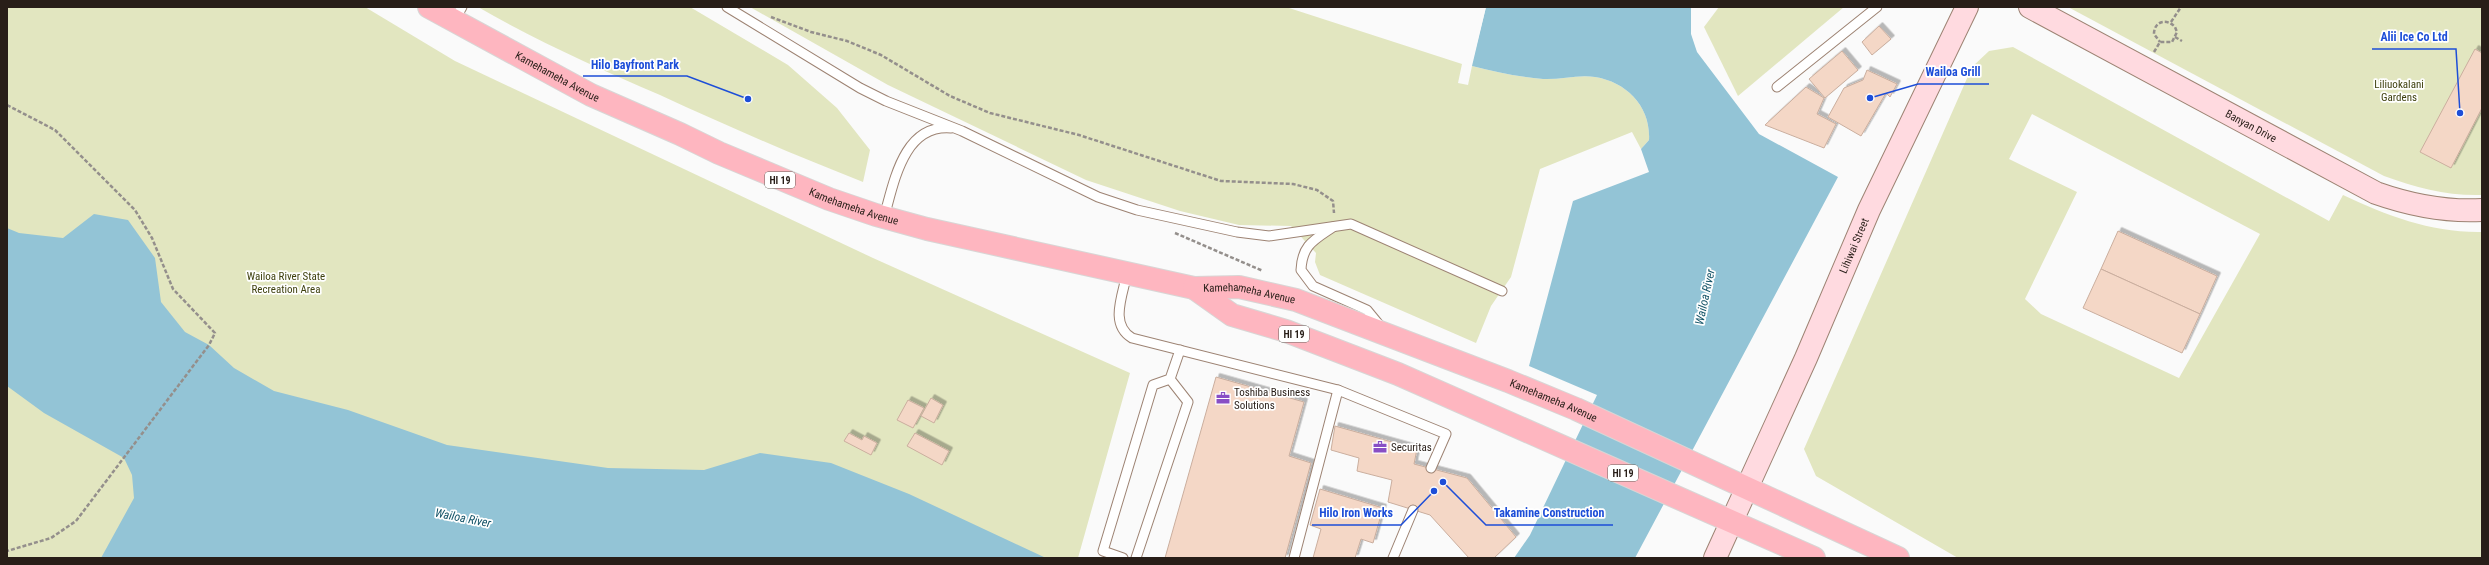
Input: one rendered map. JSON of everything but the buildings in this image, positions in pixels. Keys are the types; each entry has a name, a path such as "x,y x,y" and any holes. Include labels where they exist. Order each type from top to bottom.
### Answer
{"main road":[{"name":"Kamehameha Avenue","path":"429,7 458,14 591,95 680,134 719,154 829,199 884,217 958,236 1194,288 1239,287 1296,300 1576,409 1748,487 1898,558"},
{"name":"Kamehameha Avenue","path":"1194,288 1232,315 1286,331 1398,374 1814,558"}],"street":[{"name":"Lihiwai Street","path":"1715,558 1733,522 1869,210 1968,7"},
{"name":"Banyan Drive","path":"2030,7 2376,193 2402,201 2435,208 2482,210"}],"lane":[{"path":"727,7 860,88 886,101 962,131 1098,197 1137,210 1238,232 1269,236 1351,224 1502,291"},
{"path":"1777,87 1876,7"},
{"path":"884,217 902,160 914,143 935,129 946,128 962,131"},
{"path":"1336,225 1310,243 1301,256 1301,270 1313,286 1367,310 1390,337"},
{"path":"1127,273 1118,318 1120,326 1132,338 1338,390 1446,434 1431,468"},
{"path":"1123,558 1103,551 1153,386 1170,379 1180,350"},
{"path":"1136,558 1188,402 1170,379"},
{"path":"1294,558 1338,390"},
{"path":"1393,558 1413,510"}],"path":[{"path":"2171,22 2181,7"},
{"path":"753,24 760,13 811,32 847,41 881,55 950,96 990,113 1079,135 1221,181 1266,182 1317,190 1333,201 1336,225"},
{"path":"2164,21 2171,22 2175,27 2175,38 2172,42 2160,42 2154,34 2154,29 2157,24 2164,21"},
{"path":"2175,38 2182,41"},
{"path":"2146,69 2160,42"},
{"path":"7,105 55,130 135,210 152,238 173,289 215,333 209,345 76,521 51,538 7,551"},
{"path":"1174,232 1266,272"}],"green space":[{"name":"Wailoa River State Recreation Area","path":"7,7 365,7 455,61 873,258 1130,373 1078,558 7,558"},
{"path":"478,7 690,7 788,65 837,108 870,150 863,182 710,118 591,64 545,43"},
{"path":"750,7 1286,7 1462,64 1458,83 1468,85 1472,66 1507,74 1543,79 1589,76 1607,80 1627,90 1635,98 1646,117 1649,128 1649,140 1641,149 1632,132 1540,169 1511,277 1491,306 1476,343 1320,275 1315,262 1316,253 1291,226 1239,225 1180,211 1086,180 888,85"},
{"path":"1719,7 1844,7 1738,96 1704,27"},
{"name":"Liliuokalani Gardens","path":"2068,7 2482,7 2482,195 2444,193 2384,176"},
{"path":"2013,47 2329,221 2343,195 2377,210 2411,222 2446,230 2482,232 2482,558 1958,558 1816,476 1804,449 1972,67 1989,51","holes":["2032,114 2260,234 2179,378 2041,314 2025,299 2077,192 2009,159"]}],"water":[{"name":"Wailoa River","path":"1486,7 1691,7 1691,34 1697,52 1759,134 1838,177 1635,558 1514,558 1530,535 1597,395 1529,366 1573,201 1649,172 1641,149 1649,140 1649,128 1646,117 1635,98 1627,90 1607,80 1589,76 1543,79 1507,74 1472,66"},
{"name":"Wailoa River","path":"94,214 128,220 155,258 161,302 185,332 209,345 234,368 274,391 348,410 447,445 608,468 704,470 760,453 831,463 909,494 1046,558 101,558 134,498 132,475 124,458 44,413 7,386 7,228 19,233 63,238"}],"pier":[{"path":"1484,7 1486,7 1471,67 1470,65"}],"place":[{"name":"Wailoa Grill","path":"1870,98"},
{"name":"Hilo Bayfront Park","path":"748,99"},
{"name":"Alii Ice Co Ltd","path":"2460,113"},
{"name":"Toshiba Business Solutions","path":"1223,398"},
{"name":"Securitas","path":"1380,447"},
{"name":"Takamine Construction","path":"1443,482"},
{"name":"Hilo Iron Works","path":"1434,491"}]}
